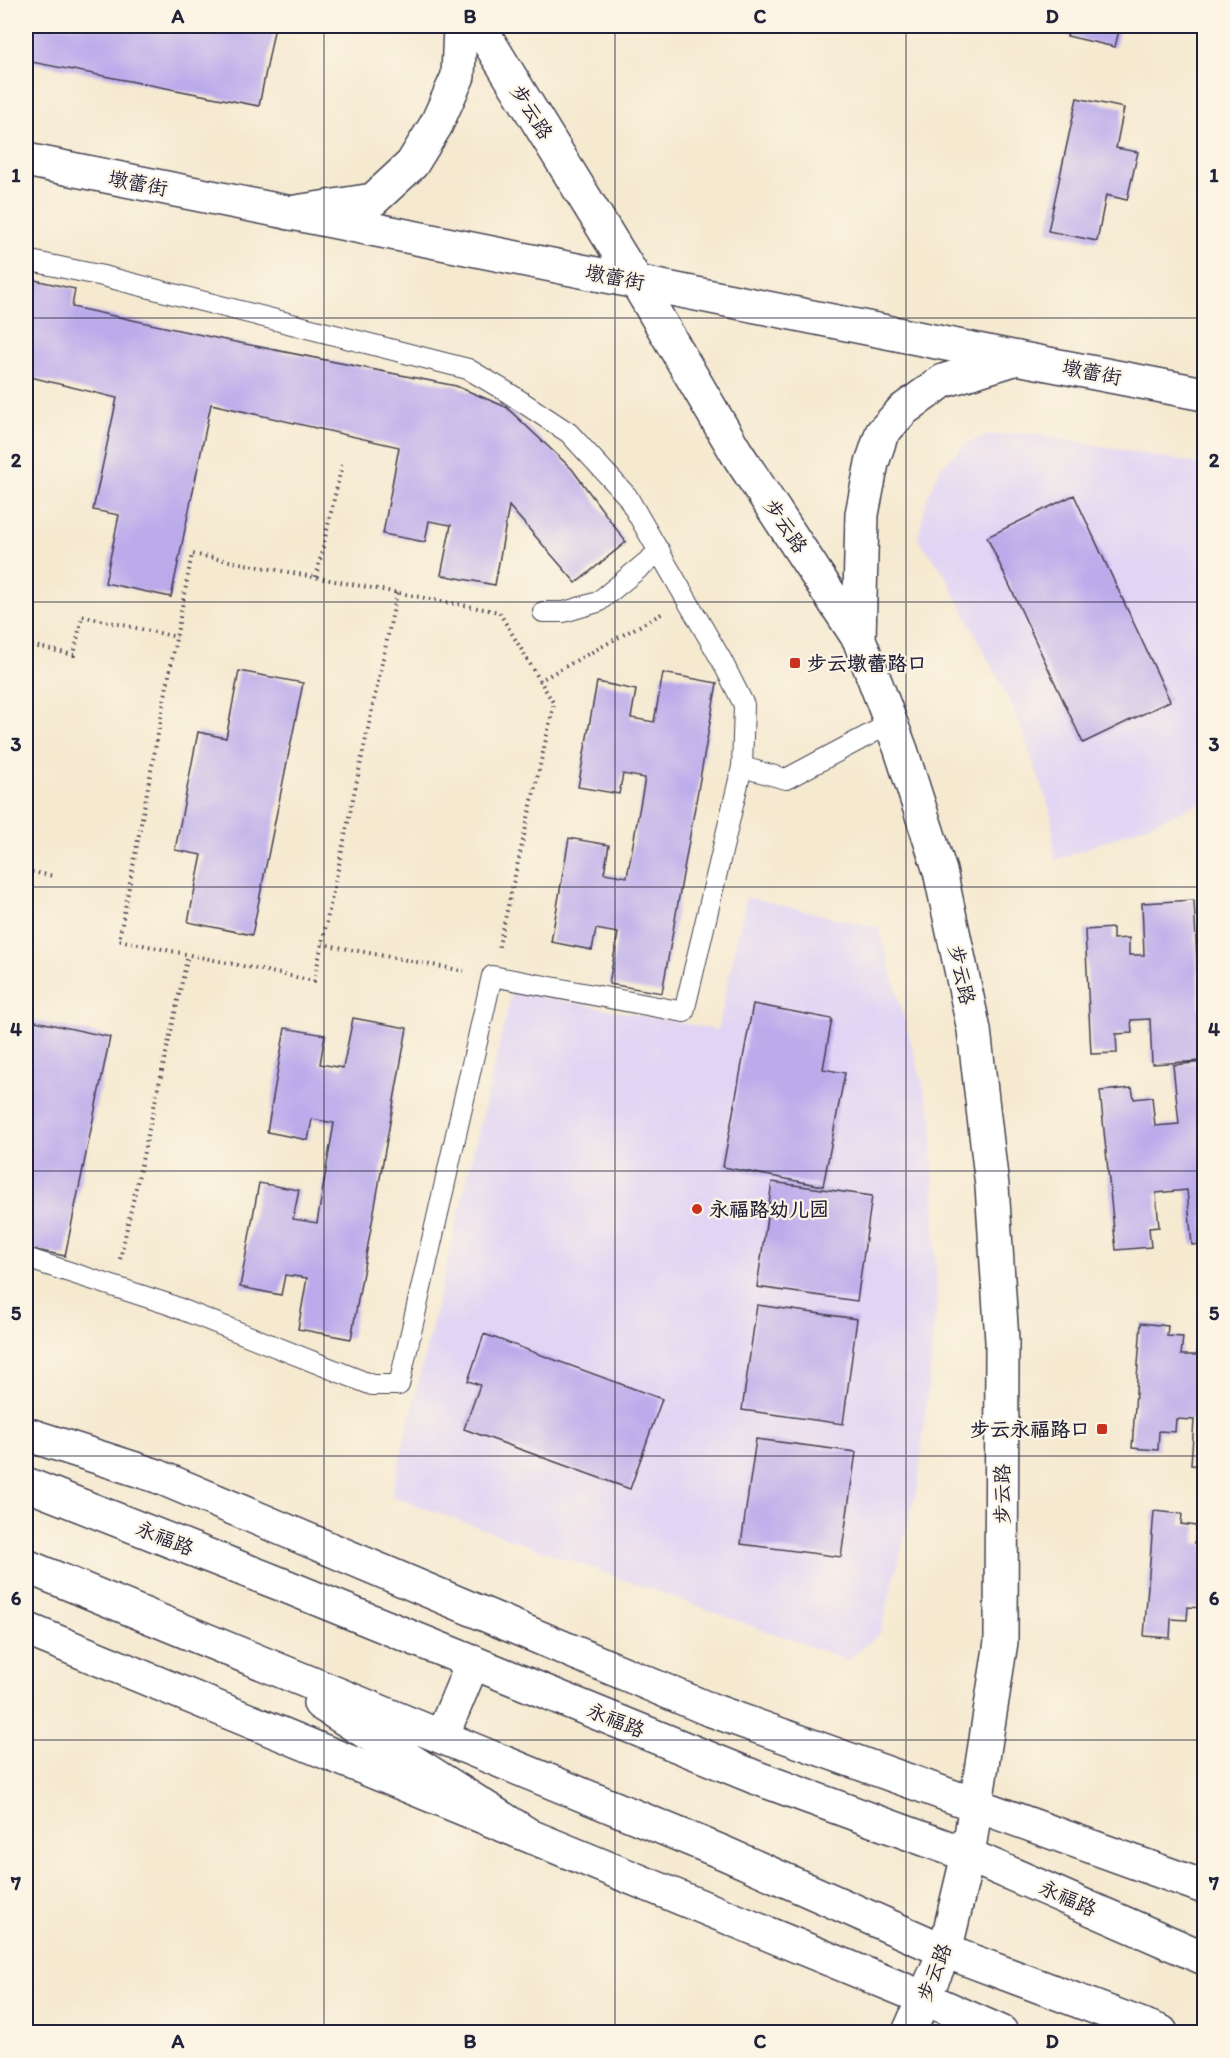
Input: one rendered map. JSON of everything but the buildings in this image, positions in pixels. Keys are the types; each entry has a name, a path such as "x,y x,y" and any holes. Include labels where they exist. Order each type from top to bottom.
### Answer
{"street":[{"path":"289,213 373,200 412,164 436,125 458,76 460,26"},
{"name":"步云路","path":"479,26 636,281 736,452 859,639 891,723 940,871 945,894 974,1030 992,1186 1002,1341 1001,1642 968,1854 945,1951 909,2032"},
{"name":"墩蕾街","path":"26,160 1204,394"},
{"path":"859,639 862,514 872,463 882,433 903,410 943,381 1017,358"},
{"path":"26,1434 157,1476 706,1708 1204,1887"},
{"name":"永福路","path":"26,1485 125,1522 757,1778 968,1854 1204,1958"},
{"path":"26,1566 724,1853 945,1951 1161,2032"},
{"path":"26,1629 924,1998 1001,2032"},
{"path":"245,1655 527,1834"},
{"path":"442,1736 473,1662"}],"lane":[{"path":"26,260 103,276 468,369 507,392 569,434 627,496 722,661 744,705 742,767 684,1012 492,976 399,1385 372,1384 168,1304 26,1258"},
{"path":"543,612 564,612 598,602 660,551"},
{"path":"742,767 786,779 891,723"}],"path":[{"path":"316,577 342,465"},
{"path":"322,944 492,976 554,704 499,612 192,554 119,940 314,981 396,593"},
{"path":"539,681 687,600"},
{"path":"26,644 74,655 82,616 177,637"},
{"path":"26,871 54,876"},
{"path":"114,1287 188,955"}],"shaded area":[{"path":"1031,433 1204,465 1204,802 1055,861 1051,812 1016,714 943,571 918,539 927,499 941,467 969,442 989,435"},
{"name":"永福路幼儿园","path":"746,897 879,928 932,1118 937,1301 918,1486 880,1633 848,1660 391,1496 512,991 718,1030"}],"place":[{"name":"步云墩蕾路口","path":"795,663"},
{"name":"永福路幼儿园","path":"697,1209"},
{"name":"步云永福路口","path":"1102,1429"}]}
